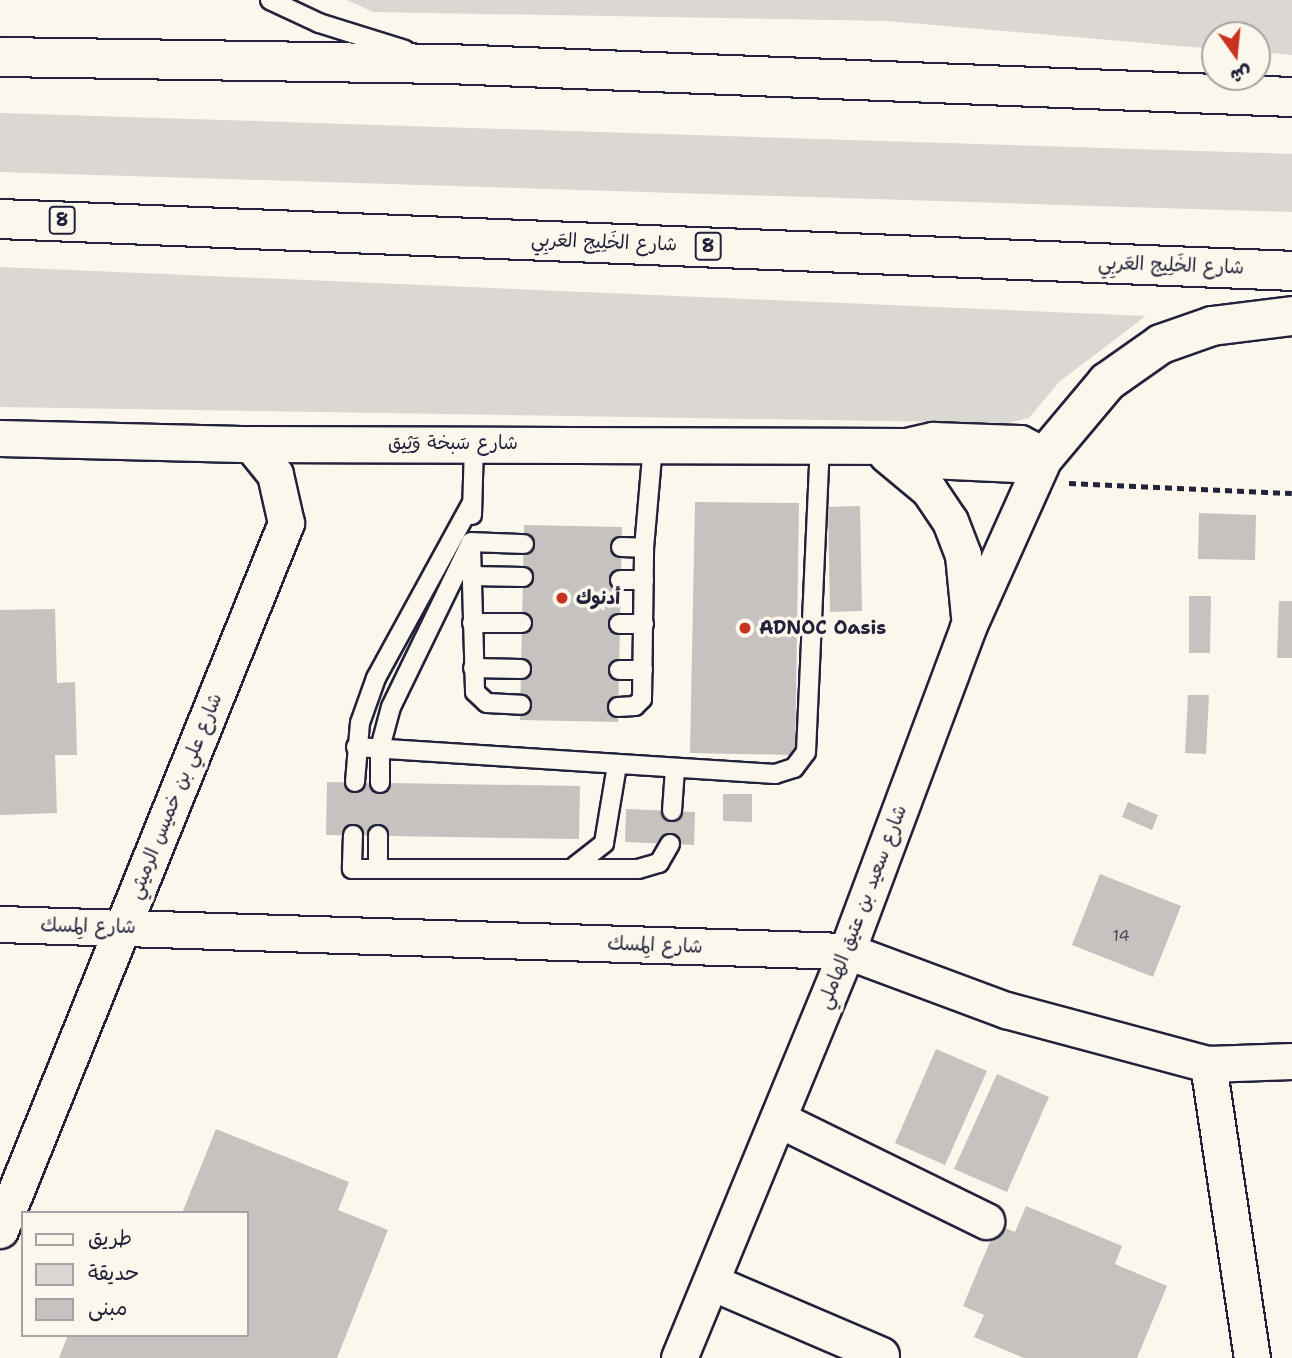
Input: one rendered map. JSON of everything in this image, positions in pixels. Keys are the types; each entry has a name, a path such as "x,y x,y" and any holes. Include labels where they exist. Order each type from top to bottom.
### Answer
{"highway":[{"path":"0,57 448,64 1292,97"},
{"name":"شارع الخَلِيج العَربِي","path":"0,219 1292,271"},
{"path":"1039,469 1107,382 1161,344 1212,326 1292,316"}],"street":[{"name":"شارع سَبخة وَثِيق","path":"0,438 251,444 474,442 890,446 929,460 1016,464 1039,469"},
{"name":"شارع علي بن خميس الرميثي","path":"0,1230 286,523 275,474 251,444"},
{"path":"890,446 904,465 929,490 950,521 968,578 968,627"},
{"name":"شارع سعيد بن عتيق الهاملي","path":"679,1358 847,951 968,627 1039,469"},
{"name":"شارع المِسك","path":"0,924 847,951 1006,1010 1208,1063 1292,1061"},
{"path":"1208,1063 1252,1358"},
{"path":"778,1119 986,1221"},
{"path":"711,1282 881,1355"}],"lane":[{"path":"270,0 319,23 448,64"},
{"path":"474,442 471,542 473,668 480,698 521,705"},
{"path":"618,707 635,706 642,699 644,548 653,445"},
{"path":"356,747 775,774 802,761 820,446"},
{"path":"355,782 356,747 376,678 472,503"},
{"path":"471,542 524,544"},
{"path":"380,783 380,748 391,707 471,542"},
{"path":"621,547 644,548"},
{"path":"472,576 523,577"},
{"path":"620,580 644,580"},
{"path":"472,623 522,623"},
{"path":"619,624 644,624"},
{"path":"473,668 521,669"},
{"path":"619,670 643,670"},
{"path":"571,867 595,855 604,843 617,765"},
{"path":"672,811 675,769"},
{"path":"353,835 352,869 649,868 667,854 670,845"},
{"path":"378,835 378,869"}],"path":[{"path":"1039,469 1292,493"}],"green space":[{"path":"347,0 1292,0 1292,55 1271,53 1271,21 1201,21 1201,48 887,21 373,12"},
{"path":"0,113 1292,154 1292,212 0,172"},
{"path":"0,267 1146,316 1059,382 1029,418 1008,423 0,407"}],"building":[{"name":"ADNOC Oasis","path":"695,502 799,503 795,755 690,753"},
{"path":"860,506 862,611 830,612 828,507"},
{"path":"1199,513 1256,515 1255,560 1198,559"},
{"path":"524,525 622,527 618,722 520,720"},
{"path":"1189,596 1211,596 1210,653 1189,653"},
{"path":"1279,601 1292,601 1292,658 1277,658"},
{"path":"55,609 57,683 75,682 77,755 55,755 57,813 0,815 0,610"},
{"path":"1188,695 1209,695 1206,754 1185,753"},
{"path":"327,782 580,786 579,839 326,835"},
{"path":"723,794 752,794 752,822 723,821"},
{"path":"1128,802 1158,815 1152,830 1122,817"},
{"path":"626,809 695,812 694,845 625,842"},
{"path":"1100,874 1181,906 1153,977 1072,945"},
{"path":"936,1049 987,1071 945,1165 895,1143"},
{"path":"997,1074 1049,1097 1007,1192 954,1169"},
{"path":"216,1129 349,1182 338,1210 388,1230 337,1358 59,1358 67,1337 248,1337 248,1211 183,1211"},
{"path":"1026,1206 1122,1246 1115,1264 1167,1286 1137,1358 1024,1358 974,1337 984,1315 963,1306 997,1225 1015,1232"}],"place":[{"name":"أدنوك","path":"562,598"},
{"name":"ADNOC Oasis","path":"745,628"}]}
